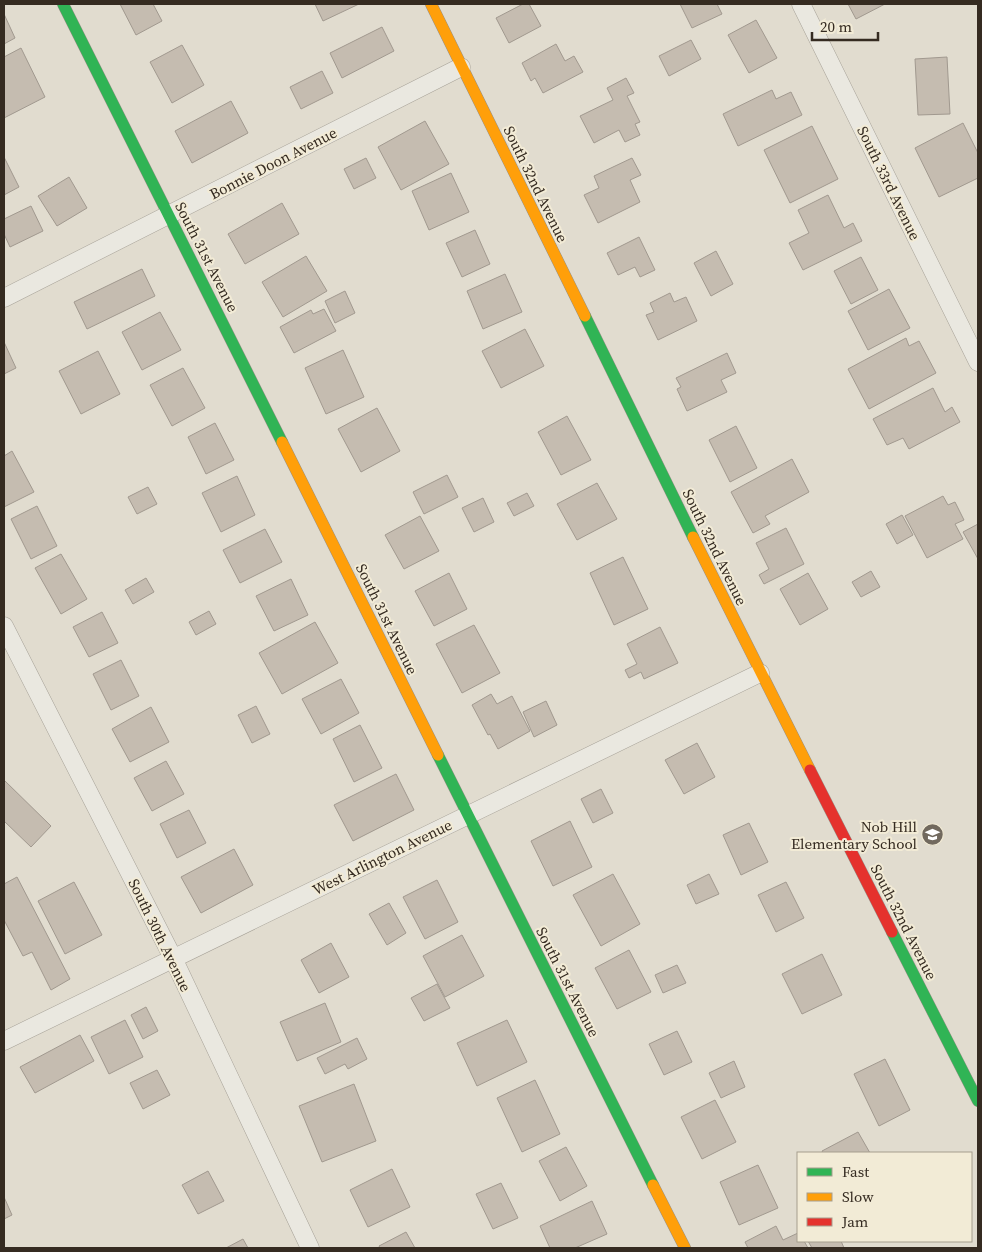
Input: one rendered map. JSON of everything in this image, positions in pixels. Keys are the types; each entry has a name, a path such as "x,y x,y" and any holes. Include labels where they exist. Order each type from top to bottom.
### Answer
{"street":[{"name":"South 31st Avenue","path":"63,4 684,1248"},
{"name":"South 32nd Avenue","path":"431,4 760,673 976,1090"},
{"name":"South 33rd Avenue","path":"801,4 978,362"},
{"name":"Bonnie Doon Avenue","path":"4,298 462,67"},
{"name":"South 30th Avenue","path":"4,626 173,958 310,1248"},
{"name":"West Arlington Avenue","path":"4,1041 760,673"}],"building":[{"path":"120,4 153,4 162,21 136,35"},
{"path":"315,4 359,4 323,21"},
{"path":"523,4 529,4 541,26 509,43 496,18"},
{"path":"680,4 717,4 722,14 692,28"},
{"path":"848,4 885,4 856,19"},
{"path":"4,14 15,38 4,44"},
{"path":"756,20 777,58 749,73 728,35"},
{"path":"382,27 394,51 342,78 330,53"},
{"path":"691,40 701,59 669,76 659,56"},
{"path":"556,44 565,61 574,56 583,72 543,93 535,78 531,81 522,63"},
{"path":"182,45 204,85 172,103 150,62"},
{"path":"21,48 45,97 4,118 4,57"},
{"path":"947,57 950,114 918,115 915,59"},
{"path":"322,71 333,93 301,109 290,87"},
{"path":"626,78 634,93 627,96 640,122 635,124 640,135 625,142 619,130 594,143 580,116 613,100 607,88"},
{"path":"772,90 776,99 791,92 802,115 738,146 723,114"},
{"path":"231,101 248,133 192,163 175,131"},
{"path":"425,121 449,164 401,190 378,147"},
{"path":"963,123 978,153 978,178 939,197 915,148"},
{"path":"812,126 838,179 790,203 764,150"},
{"path":"4,157 19,187 4,195"},
{"path":"366,158 376,178 354,189 344,169"},
{"path":"632,158 641,175 630,180 640,202 598,223 584,195 599,188 594,176"},
{"path":"451,173 469,212 429,230 412,191"},
{"path":"69,177 87,208 57,226 38,196"},
{"path":"828,195 844,228 853,223 862,241 803,270 789,243 809,233 798,210"},
{"path":"282,203 299,234 245,264 228,234"},
{"path":"31,206 43,231 10,247 4,234 4,219"},
{"path":"475,230 490,264 462,277 446,243"},
{"path":"639,237 655,270 640,277 635,267 618,275 607,253"},
{"path":"716,251 733,284 711,296 694,263"},
{"path":"306,256 327,291 283,317 262,282"},
{"path":"861,257 878,290 851,304 834,271"},
{"path":"142,269 155,296 87,329 74,302"},
{"path":"505,274 522,312 483,329 467,291"},
{"path":"889,289 910,328 868,350 848,311"},
{"path":"345,291 355,313 335,323 325,301"},
{"path":"670,293 674,302 686,297 697,321 658,340 646,315 654,312 650,303"},
{"path":"324,309 336,331 294,353 280,327 311,310 313,314"},
{"path":"160,312 181,350 142,370 122,332"},
{"path":"525,329 544,366 501,388 482,351"},
{"path":"906,338 909,346 919,341 936,373 869,409 848,369"},
{"path":"4,342 16,368 4,374"},
{"path":"343,350 364,397 326,414 305,368"},
{"path":"98,351 120,394 81,414 59,371"},
{"path":"727,353 736,373 721,380 727,392 687,411 677,389 681,387 676,378"},
{"path":"183,368 205,408 172,426 150,385"},
{"path":"933,388 945,412 952,407 960,422 909,449 903,438 887,445 873,419"},
{"path":"377,408 400,451 361,472 338,429"},
{"path":"567,416 591,460 561,475 538,432"},
{"path":"215,423 234,460 206,474 188,437"},
{"path":"736,426 757,468 730,482 709,440"},
{"path":"12,451 34,492 4,507 4,456"},
{"path":"792,459 809,492 765,516 770,524 753,533 731,492"},
{"path":"447,475 458,497 424,514 413,492"},
{"path":"237,476 255,515 221,532 202,493"},
{"path":"597,483 617,519 577,540 557,504"},
{"path":"148,487 157,504 137,514 128,497"},
{"path":"527,493 534,506 514,516 507,503"},
{"path":"943,496 948,505 955,502 964,520 955,524 963,539 927,558 905,516"},
{"path":"483,498 494,522 474,532 462,508"},
{"path":"37,506 57,546 31,559 11,519"},
{"path":"902,515 913,535 897,544 886,524"},
{"path":"420,516 439,551 404,569 385,535"},
{"path":"978,524 978,559 963,532"},
{"path":"786,528 804,564 764,584 759,575 769,569 756,543"},
{"path":"265,529 282,562 240,583 223,550"},
{"path":"61,554 87,599 61,614 35,568"},
{"path":"623,557 648,609 614,625 590,573"},
{"path":"871,571 880,587 861,597 852,582"},
{"path":"449,573 467,609 434,626 415,591"},
{"path":"808,573 828,609 800,625 780,589"},
{"path":"146,578 154,592 133,604 125,590"},
{"path":"291,579 308,615 274,631 256,596"},
{"path":"209,611 216,624 196,635 189,622"},
{"path":"102,612 118,643 89,657 73,627"},
{"path":"315,622 338,663 282,694 259,653"},
{"path":"474,625 500,673 462,693 436,644"},
{"path":"660,627 678,663 644,679 641,672 629,678 625,670 637,664 627,644"},
{"path":"121,660 139,696 111,710 93,674"},
{"path":"341,679 359,713 321,734 302,699"},
{"path":"491,694 497,704 512,696 530,731 498,749 472,705"},
{"path":"546,701 557,725 534,737 523,712"},
{"path":"256,706 270,734 252,743 238,715"},
{"path":"151,707 169,742 130,762 112,729"},
{"path":"360,725 382,768 354,782 333,739"},
{"path":"697,743 715,777 684,794 665,760"},
{"path":"166,761 184,794 152,811 134,778"},
{"path":"396,774 414,810 353,841 334,805"},
{"path":"4,780 51,826 31,847 4,821"},
{"path":"601,789 613,813 593,823 581,799"},
{"path":"189,810 206,843 177,858 160,824"},
{"path":"570,821 592,867 553,886 531,841"},
{"path":"749,823 768,862 741,875 723,835"},
{"path":"234,849 253,885 201,913 181,877"},
{"path":"613,874 640,924 601,946 573,895"},
{"path":"709,874 719,894 696,904 687,885"},
{"path":"17,877 70,979 51,990 32,952 23,956 4,920 4,884"},
{"path":"437,880 458,922 425,939 403,897"},
{"path":"74,882 102,935 65,954 38,901"},
{"path":"786,882 804,918 776,932 758,895"},
{"path":"389,903 406,933 387,945 369,914"},
{"path":"462,935 484,976 445,997 423,956"},
{"path":"331,943 349,977 319,993 301,960"},
{"path":"629,950 651,992 617,1009 595,968"},
{"path":"822,954 842,995 802,1014 782,974"},
{"path":"677,965 686,983 663,993 655,975"},
{"path":"437,984 450,1008 424,1021 411,998"},
{"path":"325,1003 341,1042 297,1061 280,1022"},
{"path":"146,1007 158,1031 143,1039 131,1015"},
{"path":"125,1020 143,1057 109,1074 91,1037"},
{"path":"507,1020 527,1062 477,1086 457,1043"},
{"path":"677,1031 692,1062 664,1075 649,1044"},
{"path":"80,1035 94,1061 35,1093 20,1067"},
{"path":"357,1038 367,1059 348,1069 345,1064 325,1074 317,1058"},
{"path":"885,1059 910,1110 879,1126 854,1074"},
{"path":"734,1061 745,1087 721,1098 709,1073"},
{"path":"157,1070 170,1095 143,1109 130,1083"},
{"path":"535,1080 560,1134 522,1152 497,1098"},
{"path":"354,1084 376,1141 322,1162 299,1106"},
{"path":"715,1100 736,1142 702,1159 681,1117"},
{"path":"858,1132 869,1152 822,1152"},
{"path":"566,1147 587,1186 560,1201 539,1161"},
{"path":"758,1165 778,1208 739,1225 720,1182"},
{"path":"392,1169 410,1207 368,1227 350,1190"},
{"path":"208,1171 224,1201 198,1214 182,1185"},
{"path":"501,1183 518,1218 493,1229 476,1194"},
{"path":"4,1197 12,1215 4,1219"},
{"path":"592,1201 607,1234 575,1248 550,1248 540,1226"},
{"path":"776,1226 783,1240 797,1233 797,1242 805,1242 808,1248 748,1248 745,1242"},
{"path":"406,1232 415,1248 380,1248 379,1246"},
{"path":"243,1239 248,1248 226,1248"},
{"path":"809,1242 841,1242 844,1248 812,1248"}],"traffic: fast":[{"path":"63,4 282,442"},
{"path":"585,316 693,537"},
{"path":"438,755 653,1185"},
{"path":"892,932 978,1101"}],"traffic: slow":[{"path":"431,4 585,316"},
{"path":"282,442 438,755"},
{"path":"693,537 810,770"},
{"path":"653,1185 685,1248"}],"traffic: jam":[{"path":"810,770 892,932"}],"place":[{"name":"Nob Hill Elementary School","path":"933,835"}]}
